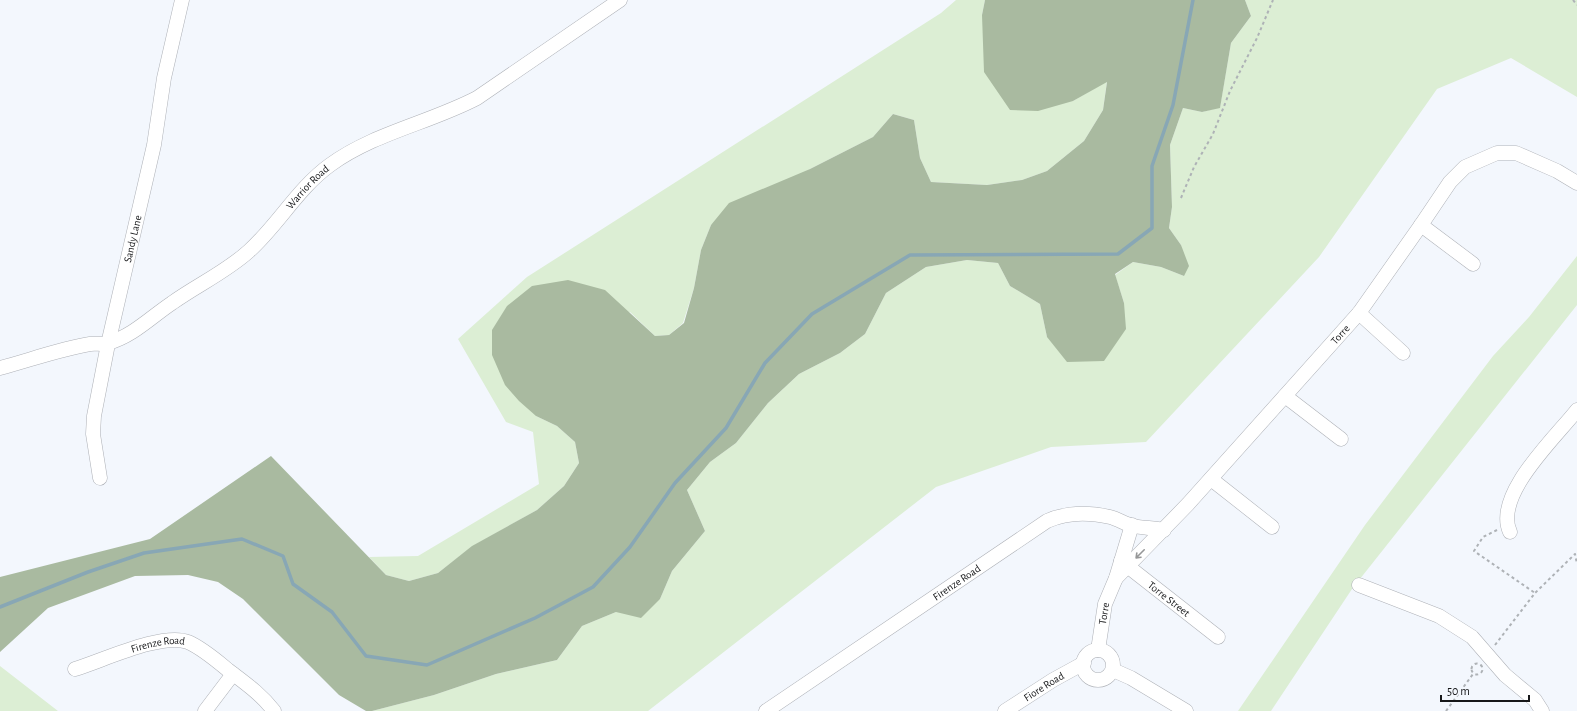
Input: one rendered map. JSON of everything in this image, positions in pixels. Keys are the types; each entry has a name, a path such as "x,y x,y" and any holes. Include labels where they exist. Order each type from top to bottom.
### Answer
{"street":[{"name":"Sandy Lane","path":"100,478 94,447 93,425 108,344 154,145 164,78 182,0"},
{"name":"Warrior Road","path":"0,368 91,344 108,344 133,332 172,302 234,263 258,243 312,180 329,166 351,152 379,138 462,106 477,98 620,0"},
{"name":"Torre","path":"1124,564 1164,530 1359,313 1422,225 1450,182 1458,173 1472,163 1497,153 1523,155 1557,171 1577,183"},
{"path":"1422,225 1473,264"},
{"path":"1359,313 1403,353"},
{"path":"1285,396 1341,439"},
{"path":"1509,528 1509,507 1519,480 1577,410"},
{"path":"1211,479 1272,527"},
{"name":"Firenze Road","path":"766,711 1047,521 1058,516 1079,513 1110,517 1132,525 1164,530"},
{"name":"Torre","path":"1098,650 1103,612 1116,578 1124,564 1132,525"},
{"name":"Torre Street","path":"1124,564 1218,637"},
{"path":"1359,585 1439,616 1472,637 1484,659 1535,700 1542,711"},
{"name":"Firenze Road","path":"75,669 154,642 187,642 215,659 264,699 274,711"},
{"path":"1084,663 1084,670 1092,679 1105,679 1113,670 1113,661 1110,656 1098,650"},
{"name":"Fiore Road","path":"1005,711 1053,680 1084,663 1087,656 1098,650"},
{"path":"1113,670 1131,678 1181,710"},
{"path":"205,711 233,674"}],"path":[{"path":"1181,198 1194,167 1213,134 1230,91 1257,38 1273,0"},
{"path":"1573,0 1577,5"},
{"path":"1509,528 1482,538 1474,551 1535,593"},
{"path":"1473,674 1471,669 1473,665 1484,659 1535,593 1577,551"},
{"path":"1575,554 1577,564"},
{"path":"1446,711 1473,674 1482,672 1484,659"}],"green space":[{"path":"956,0 985,0 982,15 1073,101 1107,81 1103,110 1084,141 1047,171 1022,180 987,185 931,182 920,158 914,120 893,114 873,137 810,169 711,225 701,250 694,288 683,323 669,335 655,336 630,312 536,416 557,426 575,442 579,463 564,486 537,510 473,546 438,573 409,581 386,575 369,557 418,556 539,484 533,432 506,422 458,339 527,277 941,13"},
{"path":"985,0 1245,0 1251,16 1231,43 1220,108 1202,112 1183,108 1170,145 1172,207 1169,228 1181,245 1189,266 1184,276 1161,267 1133,262 1115,274 1124,303 1126,329 1104,361 1067,362 1047,337 1040,304 1010,286 998,263 967,260 926,267 886,293 865,334 840,353 799,374 768,403 736,443 710,462 687,490 705,531 672,571 660,599 641,618 616,612 582,626 557,660 496,674 434,695 372,711 366,711 339,695 243,599 218,582 188,575 135,576 48,608 0,652 0,577 150,539 271,456 386,575 409,581 438,573 472,546 537,510 564,486 579,463 575,442 557,426 536,416 519,401 505,385 492,355 492,330 507,306 532,286 568,280 605,290 655,336 669,335 684,323 694,288 701,250 711,225 729,203 810,169 873,137 893,114 914,120 920,158 931,182 987,185 1022,180 1047,171 1084,141 1103,110 1107,82 1073,101 1038,111 1010,110 984,72 982,15"},
{"path":"1245,0 1577,0 1577,97 1511,58 1437,89 1319,257 1146,442 1051,447 936,487 648,711 372,711 434,695 496,674 557,660 582,626 616,612 660,599 672,571 705,531 687,490 710,462 736,443 768,403 799,374 840,353 865,334 886,293 926,267 967,260 998,263 1010,286 1040,304 1047,337 1124,303 1115,275 1133,262 1161,267 1184,276 1181,245 1169,228 1172,207 1170,145 1183,108 1202,112 1220,107 1231,43 1251,16"},
{"path":"1577,256 1577,305 1352,589 1271,711 1238,711 1365,525 1493,356 1529,317"},
{"path":"0,666 58,711 0,711"}],"waterway":[{"path":"0,607 88,572 144,553 242,539 283,556 293,584 332,612 366,656 427,665 535,618 593,587 630,547 675,483 726,428 765,363 812,314 910,255 1118,254 1152,228 1152,166 1173,105 1193,0"}]}
